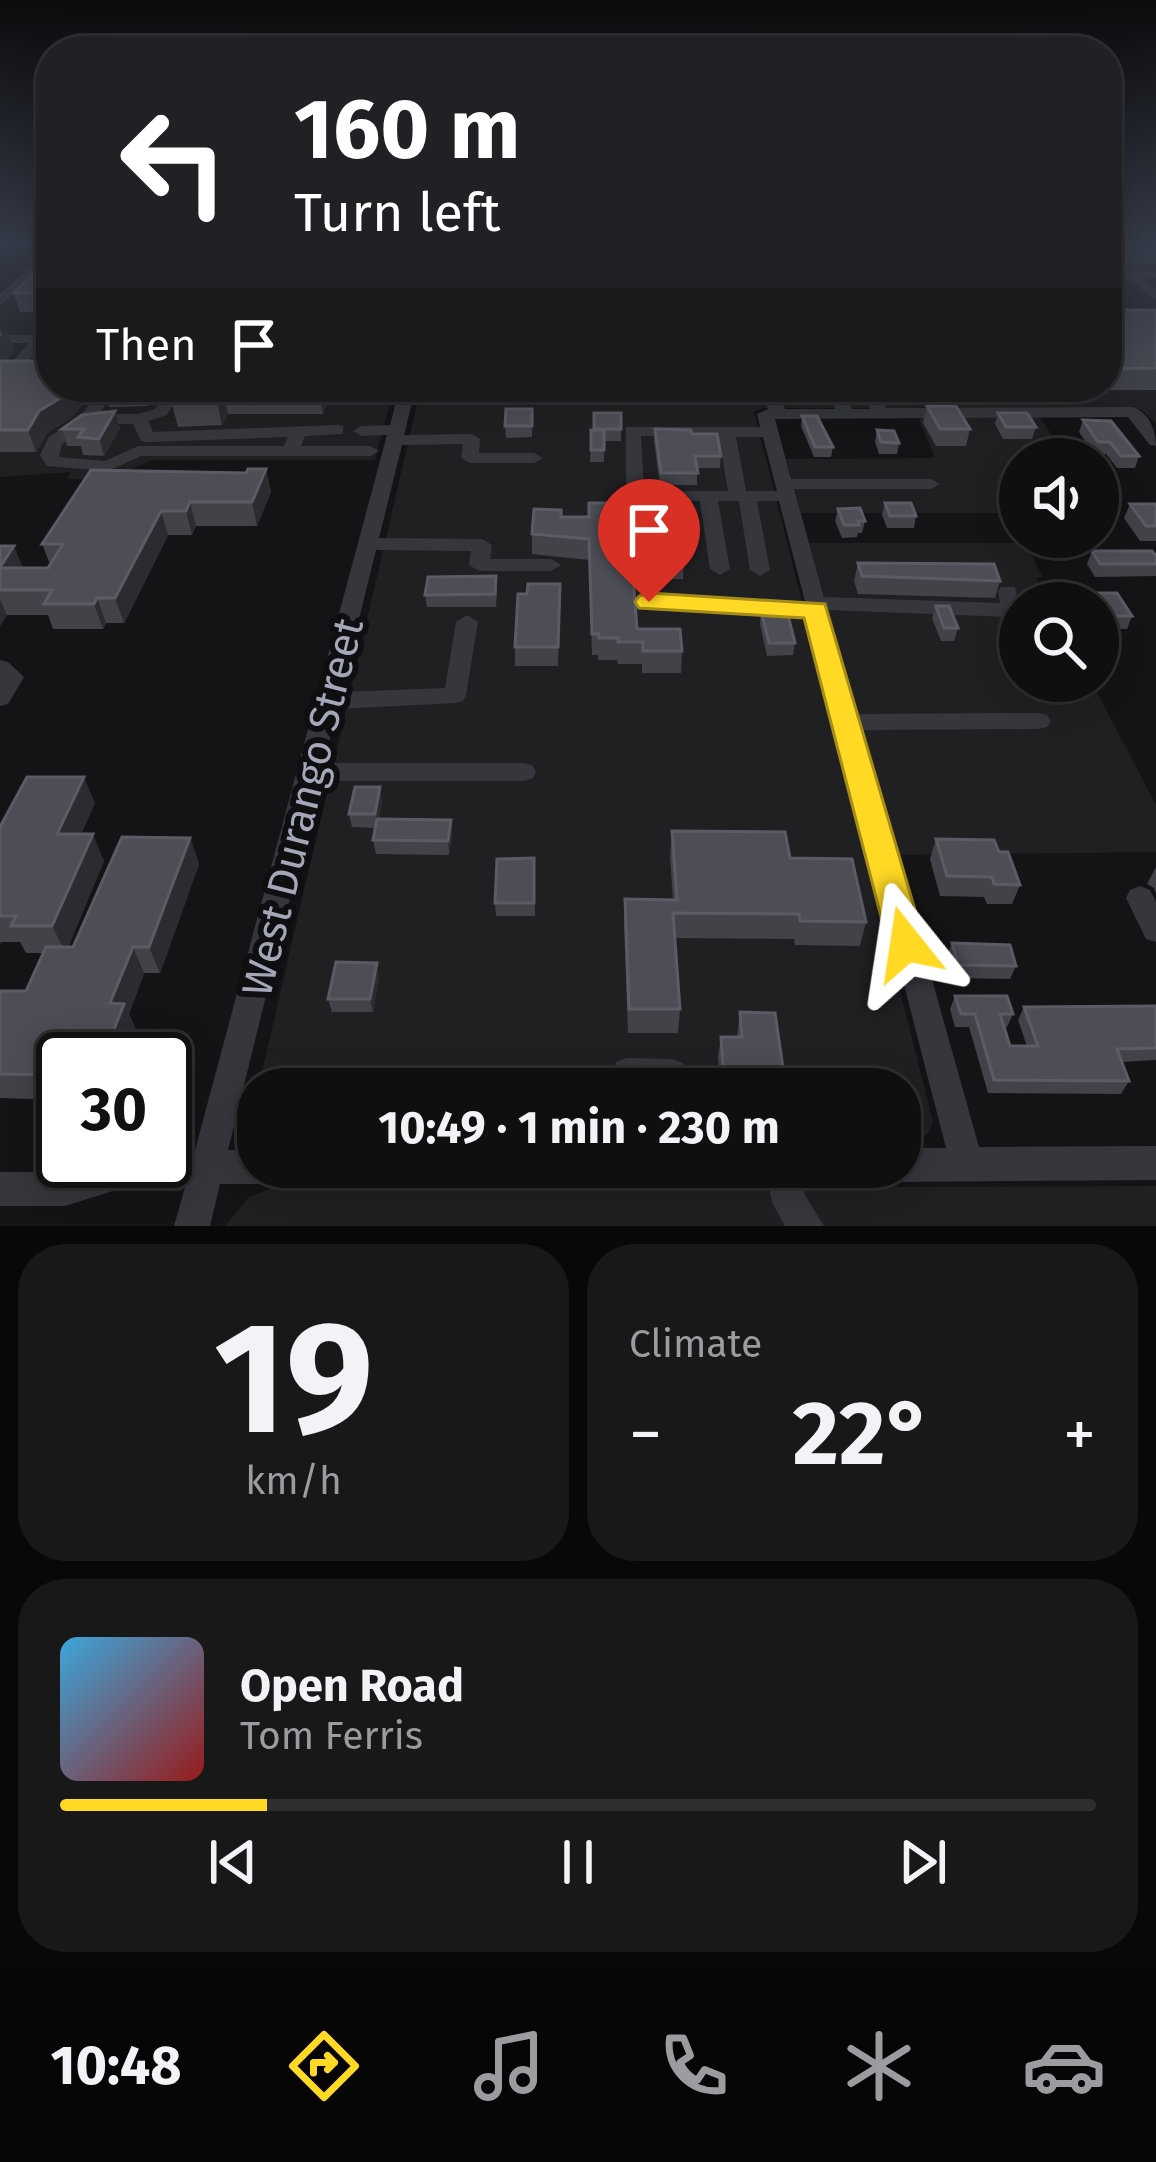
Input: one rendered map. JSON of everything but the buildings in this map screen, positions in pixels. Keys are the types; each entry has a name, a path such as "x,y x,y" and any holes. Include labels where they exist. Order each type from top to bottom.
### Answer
{"street":[{"path":"0,328 36,329"},
{"path":"0,339 36,340"},
{"path":"0,375 11,372 36,345"},
{"path":"99,402 88,419 56,441 49,454 53,462 108,466 141,436 167,402"},
{"name":"West Durango Street","path":"192,1226 369,544 387,440 402,402"},
{"path":"770,402 785,490 967,1165"},
{"path":"841,402 845,413"},
{"path":"875,402 880,413"},
{"path":"931,484 743,496 635,496 632,431 728,432 771,420 845,413 1132,412 1156,441"},
{"path":"88,419 141,436 294,442 472,440 470,458 534,458"},
{"path":"294,442 337,430"},
{"path":"361,431 387,440"},
{"path":"728,432 760,570"},
{"path":"709,496 721,569"},
{"path":"369,544 482,545 479,565 550,565"},
{"path":"649,602 907,604 922,611 999,610"},
{"path":"329,700 454,695 467,622"},
{"path":"0,667 14,677 0,698"},
{"path":"845,722 1039,722"},
{"path":"312,772 524,772"},
{"path":"1141,898 1156,930"},
{"path":"921,1165 1156,1163"},
{"path":"0,1189 65,1189 135,1166 237,1167"},
{"path":"786,1188 789,1202 806,1226"}],"shaded area":[{"path":"7,301 36,301 36,402 390,402 375,460 153,460 107,479 68,479 70,472 0,477 0,308"},
{"path":"1122,301 1156,301 1156,424 1141,409 763,408 754,412 919,1068 263,1068 418,402 1122,402"},
{"path":"1039,416 1054,438 999,438 999,513 801,513 786,459 935,458 918,417"},
{"path":"809,543 999,543 999,558 1033,558 1043,577 1036,578 1038,582 999,582 999,702 1102,702 1156,805 1156,852 898,855"},
{"path":"921,1074 933,1122 921,1139"},
{"path":"1156,1186 1156,1226 225,1226 249,1197 269,1189"}],"route":[{"path":"649,602 815,610 906,944"}]}
